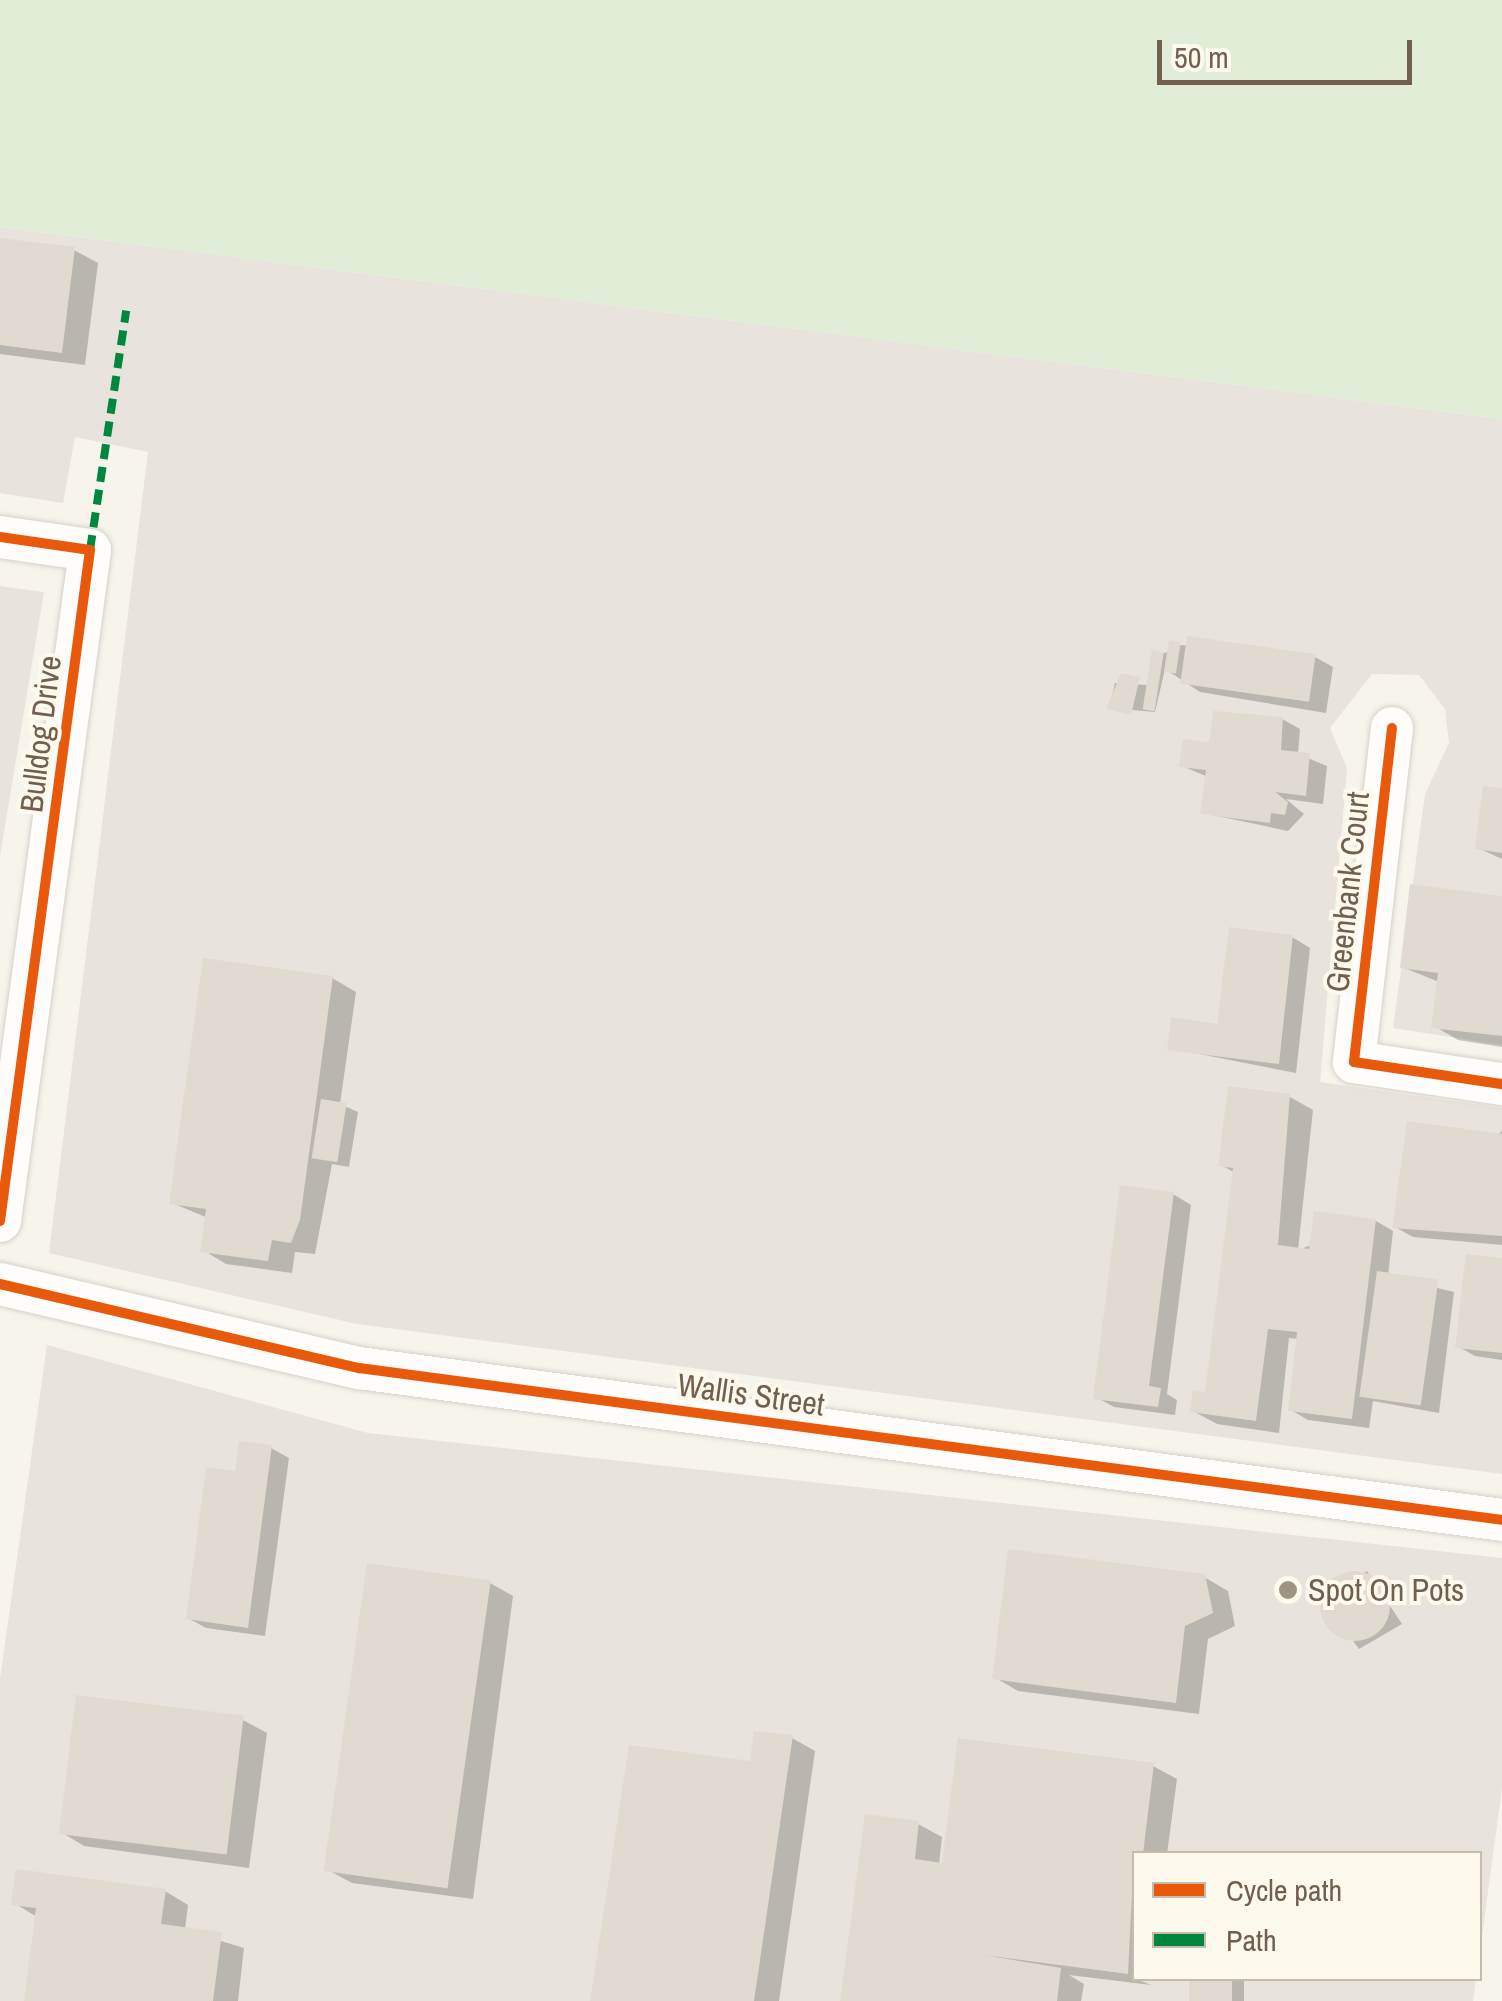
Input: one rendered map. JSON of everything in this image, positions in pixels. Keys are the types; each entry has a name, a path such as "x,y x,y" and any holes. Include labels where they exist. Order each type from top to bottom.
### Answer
{"street":[{"name":"Bulldog Drive","path":"0,537 90,550 0,1221"},
{"name":"Greenbank Court","path":"1392,728 1354,1062 1502,1084"},
{"name":"Wallis Street","path":"0,1284 359,1368 1502,1520"}],"shaded area":[{"path":"0,227 1502,419 1502,1045 1393,1028 1425,794 1449,743 1445,709 1419,675 1372,674 1330,728 1347,768 1320,1082 1502,1108 1502,1474 357,1324 49,1253 148,452 75,437 63,503 0,493"},
{"path":"0,586 44,592 0,856"},
{"path":"47,1345 368,1433 1502,1558 1502,1788 1482,1936 1482,1851 1132,1851 1132,1981 1476,1981 1473,2001 0,2001 0,1679"}],"green space":[{"path":"0,0 1502,0 1502,419 0,227"}],"building":[{"path":"0,238 75,247 62,353 0,345"},
{"path":"1187,636 1316,654 1309,702 1180,684"},
{"path":"1169,640 1181,642 1176,673 1164,672"},
{"path":"1152,650 1164,652 1154,711 1143,709"},
{"path":"1121,673 1140,677 1131,715 1106,709"},
{"path":"1213,711 1283,717 1281,750 1310,753 1306,796 1275,792 1288,802 1285,815 1271,813 1270,823 1200,814 1206,770 1179,767 1183,739 1209,742"},
{"path":"1483,786 1502,788 1502,853 1475,849"},
{"path":"1410,884 1502,896 1502,1036 1431,1028 1438,973 1400,968"},
{"path":"1229,927 1293,935 1279,1064 1167,1050 1171,1017 1217,1024"},
{"path":"203,958 333,976 300,1220 291,1243 272,1240 268,1261 200,1252 206,1209 169,1204"},
{"path":"1228,1086 1290,1094 1278,1245 1309,1249 1314,1211 1376,1219 1352,1419 1288,1411 1297,1332 1268,1329 1256,1421 1190,1412 1193,1390 1205,1392 1233,1168 1218,1166"},
{"path":"321,1099 347,1103 337,1162 312,1158"},
{"path":"1407,1121 1502,1134 1502,1236 1392,1228"},
{"path":"1120,1185 1174,1192 1149,1386 1161,1388 1158,1407 1093,1399"},
{"path":"1466,1254 1502,1258 1502,1353 1455,1348"},
{"path":"1377,1271 1438,1280 1421,1405 1359,1397"},
{"path":"239,1441 272,1445 248,1628 186,1619 206,1467 235,1471"},
{"path":"1008,1549 1205,1574 1213,1613 1185,1626 1176,1703 992,1679"},
{"path":"367,1563 491,1580 448,1888 324,1871"},
{"path":"1355,1571 1379,1582 1390,1606 1379,1630 1355,1641 1331,1630 1320,1606 1331,1582"},
{"path":"76,1695 244,1716 227,1855 59,1834"},
{"path":"754,1731 793,1735 754,2001 590,2001 629,1745 750,1761"},
{"path":"958,1738 1154,1763 1143,1851 1132,1851 1128,1974 984,1955 1061,1968 1057,2001 840,2001 865,1814 919,1821 915,1859 942,1863"},
{"path":"16,1869 166,1889 161,1924 222,1932 213,2001 24,2001 36,1908 11,1905"},
{"path":"1189,1981 1232,1981 1232,2001 1189,2001"}],"marked path":[{"path":"90,550 126,311"}],"cycle path":[{"path":"0,537 90,550 0,1221"},
{"path":"1392,728 1354,1062 1502,1084"},
{"path":"0,1284 359,1368 1502,1520"}],"place":[{"name":"Spot On Pots","path":"1288,1590"}]}
